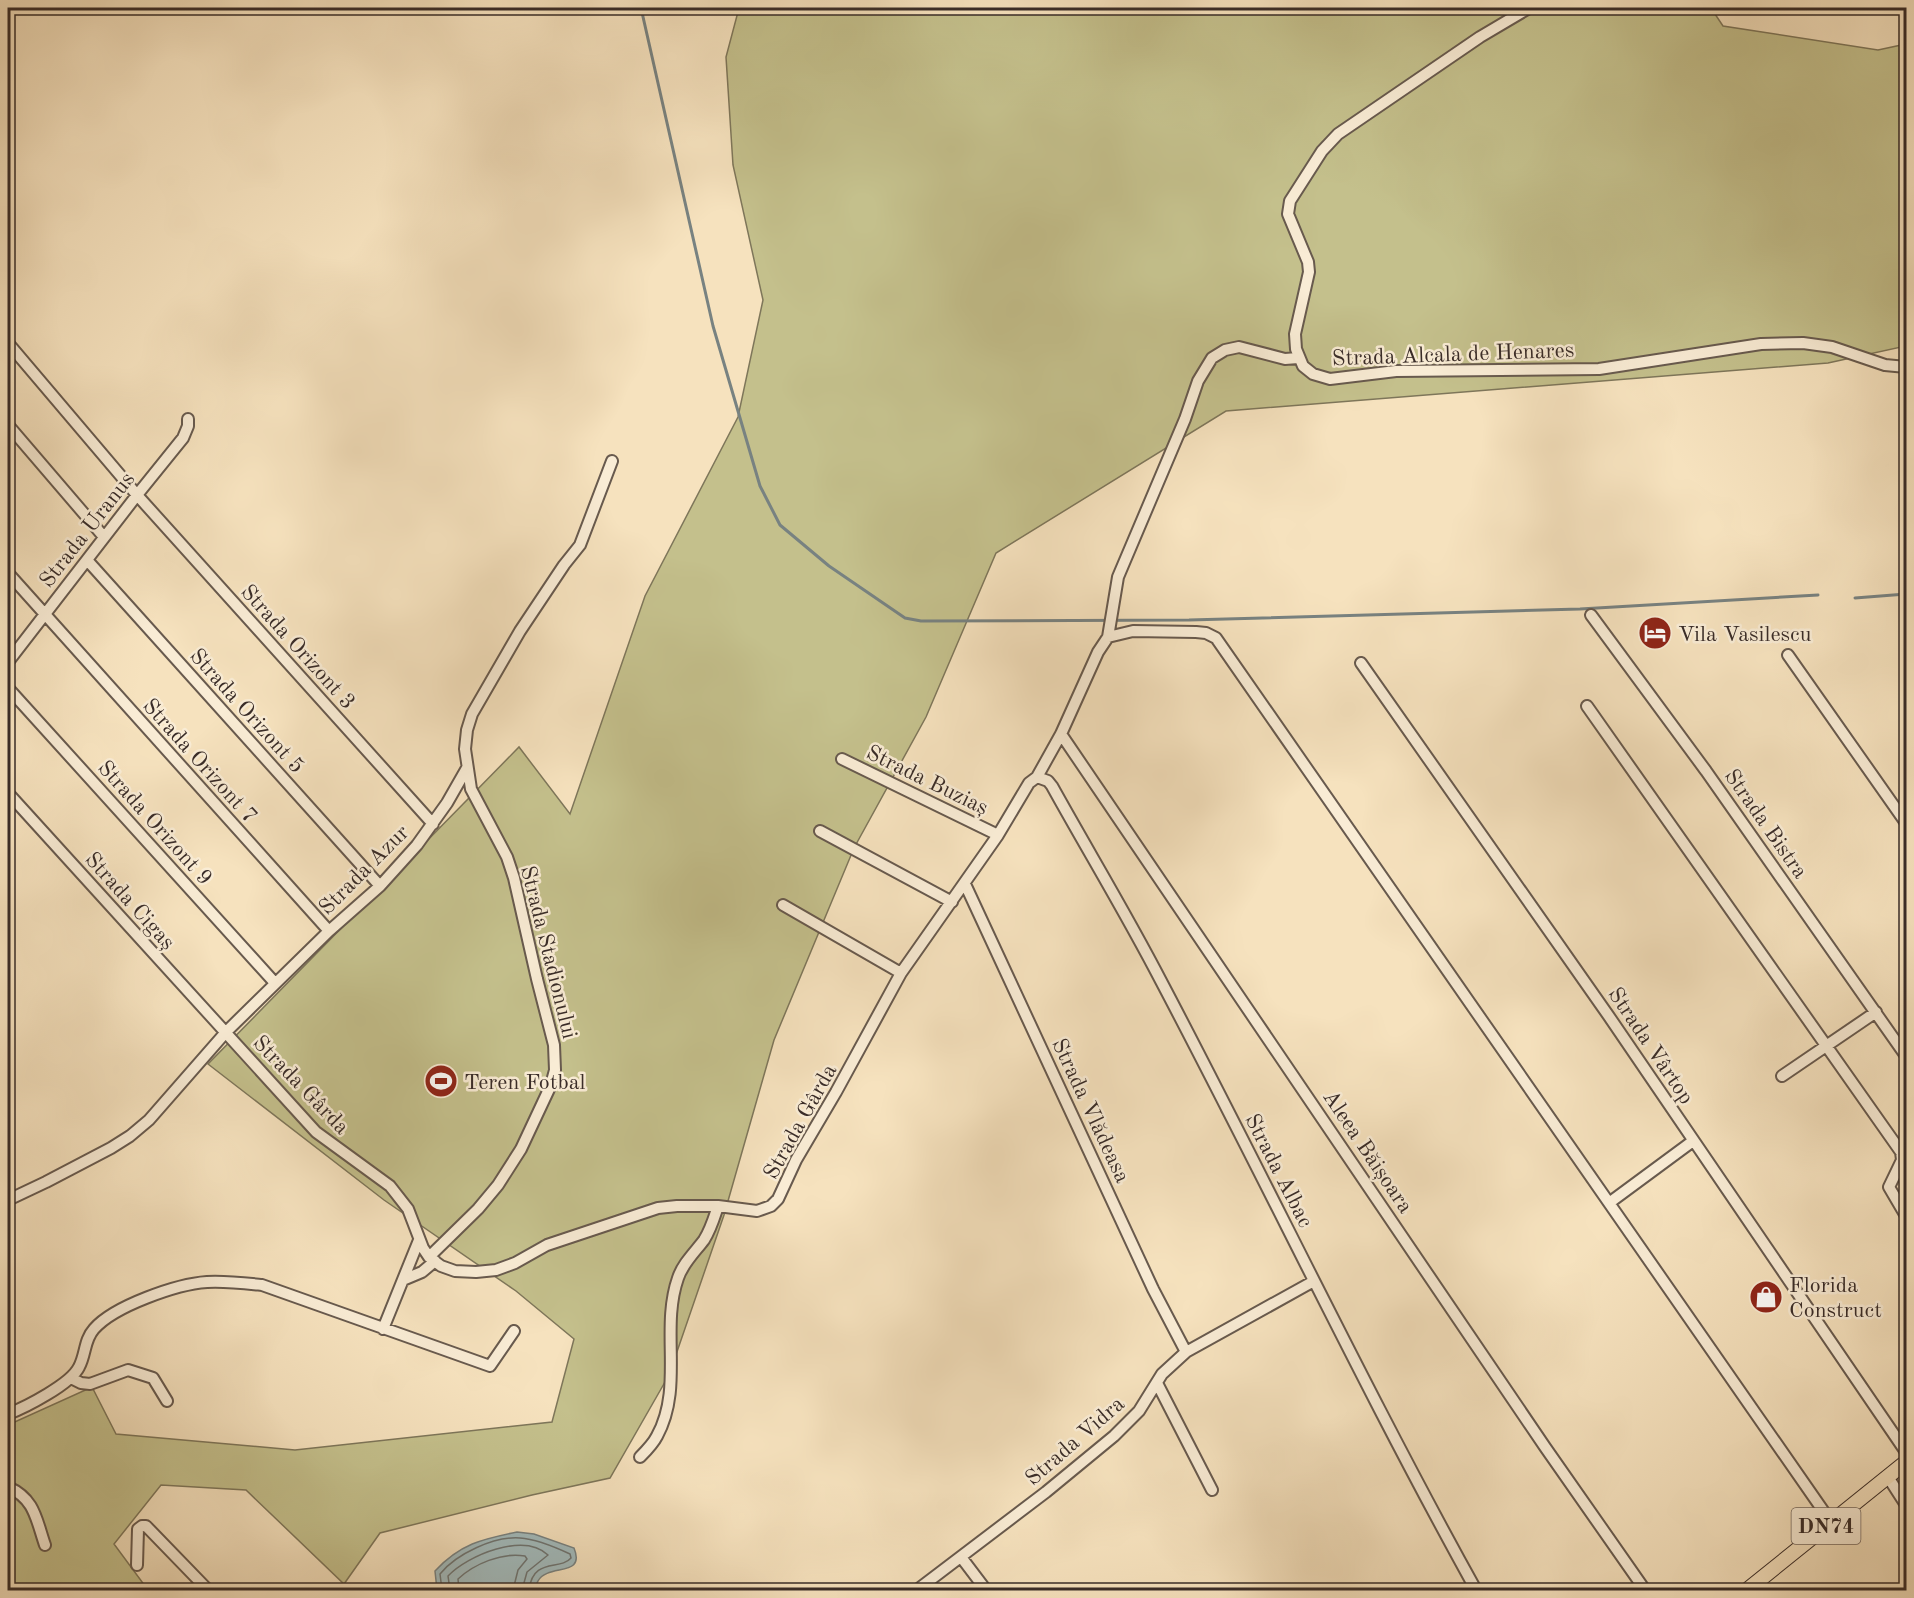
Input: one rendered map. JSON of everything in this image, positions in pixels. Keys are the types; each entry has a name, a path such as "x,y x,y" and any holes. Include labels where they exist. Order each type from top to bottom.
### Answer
{"main road":[{"name":"DN74","path":"1747,1590 1906,1462"}],"street":[{"name":"Strada Alcala de Henares","path":"1529,8 1480,37 1338,134 1322,151 1290,201 1288,214 1308,262 1309,273 1295,334 1298,358 1303,366 1313,374 1330,379 1396,371 1599,369 1761,344 1803,343 1832,347 1885,365 1906,367"},
{"name":"Strada Orizont 3","path":"8,343 136,495 433,824"},
{"name":"Strada Gârda","path":"226,1032 316,1132 390,1186 408,1209 419,1240 432,1259 455,1271 496,1270 515,1263 547,1245 658,1209 677,1206 718,1206 757,1211 771,1206 778,1199 796,1160 837,1092 901,973 965,884 1029,783 1037,777 1061,734 1108,633 1118,577 1185,419 1198,381 1212,358 1225,350 1239,347 1285,359 1298,358"},
{"name":"Strada Uranus","path":"8,662 136,495 183,438 188,426 188,418"},
{"path":"8,425 104,537"},
{"path":"467,768 465,749 472,714 520,631 580,545 612,461"},
{"name":"Strada Orizont 5","path":"87,560 380,886"},
{"name":"Strada Orizont 7","path":"8,573 329,931"},
{"name":"Strada Bistra","path":"1591,615 1706,771 1906,1056"},
{"path":"1108,633 1196,632 1206,633 1216,638 1831,1522"},
{"path":"1788,655 1906,823"},
{"name":"Strada Vârtop","path":"1361,663 1694,1141 1906,1452"},
{"name":"Strada Orizont 9","path":"8,688 275,983"},
{"path":"1587,706 1901,1152 1902,1160 1889,1187 1906,1216"},
{"name":"Aleea Băișoara","path":"1061,734 1539,1438 1645,1590"},
{"name":"Strada Buziaș","path":"842,759 998,835"},
{"name":"Strada Azur","path":"8,1200 111,1148 149,1120 226,1032 329,931 380,886 433,824 467,768"},
{"name":"Strada Stadionului","path":"403,1280 422,1272 498,1185 521,1149 551,1085 555,1070 554,1046 514,878 507,857 471,789 467,768"},
{"name":"Strada Albac","path":"1037,777 1048,781 1052,786 1161,980 1413,1477 1476,1590"},
{"name":"Strada Cigaș","path":"8,794 226,1032"},
{"path":"820,831 952,902"},
{"name":"Strada Vlădeasa","path":"965,884 1153,1289 1186,1352"},
{"path":"783,905 901,973"},
{"path":"1782,1076 1876,1012"},
{"path":"1609,1203 1694,1141"},
{"path":"640,1457 657,1437 664,1421 670,1396 672,1352 670,1324 678,1277 687,1260 710,1229 718,1206"},
{"path":"383,1329 419,1240"},
{"path":"8,1414 25,1407 71,1378 81,1364 88,1336 96,1326 134,1303 185,1285 231,1281 262,1285 490,1366 514,1331"},
{"name":"Strada Vidra","path":"917,1590 1046,1492 1114,1436 1139,1411 1170,1365 1186,1352 1314,1281"},
{"path":"71,1378 90,1384 128,1370 153,1378 167,1401"},
{"path":"1157,1383 1212,1490"},
{"path":"1887,1477 1906,1505"},
{"path":"8,1487 27,1499 45,1545"},
{"path":"137,1564 138,1529 146,1526 208,1590"},
{"path":"961,1557 986,1590"}],"shaded area":[{"path":"739,8 1711,8 1723,26 1878,50 1906,44 1906,346 1828,363 1226,411 996,553 926,717 854,848 774,1040 724,1215 669,1375 610,1478 380,1533 344,1584 246,1490 161,1485 114,1544 148,1590 8,1590 8,1425 92,1387 116,1434 295,1450 552,1422 574,1339 516,1291 384,1200 208,1064 519,747 570,814 645,596 738,417 763,300 733,165 726,57"}],"water":[{"path":"517,1532 534,1534 574,1548 575,1563 571,1567 543,1576 537,1582 535,1590 437,1590 435,1571 453,1554 482,1540"}],"waterway":[{"path":"641,8 713,326 760,486 780,525 829,566 905,618 921,621 1189,620 1580,609 1818,595"},
{"path":"1855,598 1906,594"}],"place":[{"name":"Vila Vasilescu","path":"1655,633"},
{"name":"Teren Fotbal","path":"441,1081"},
{"name":"Florida Construct","path":"1766,1297"}]}
